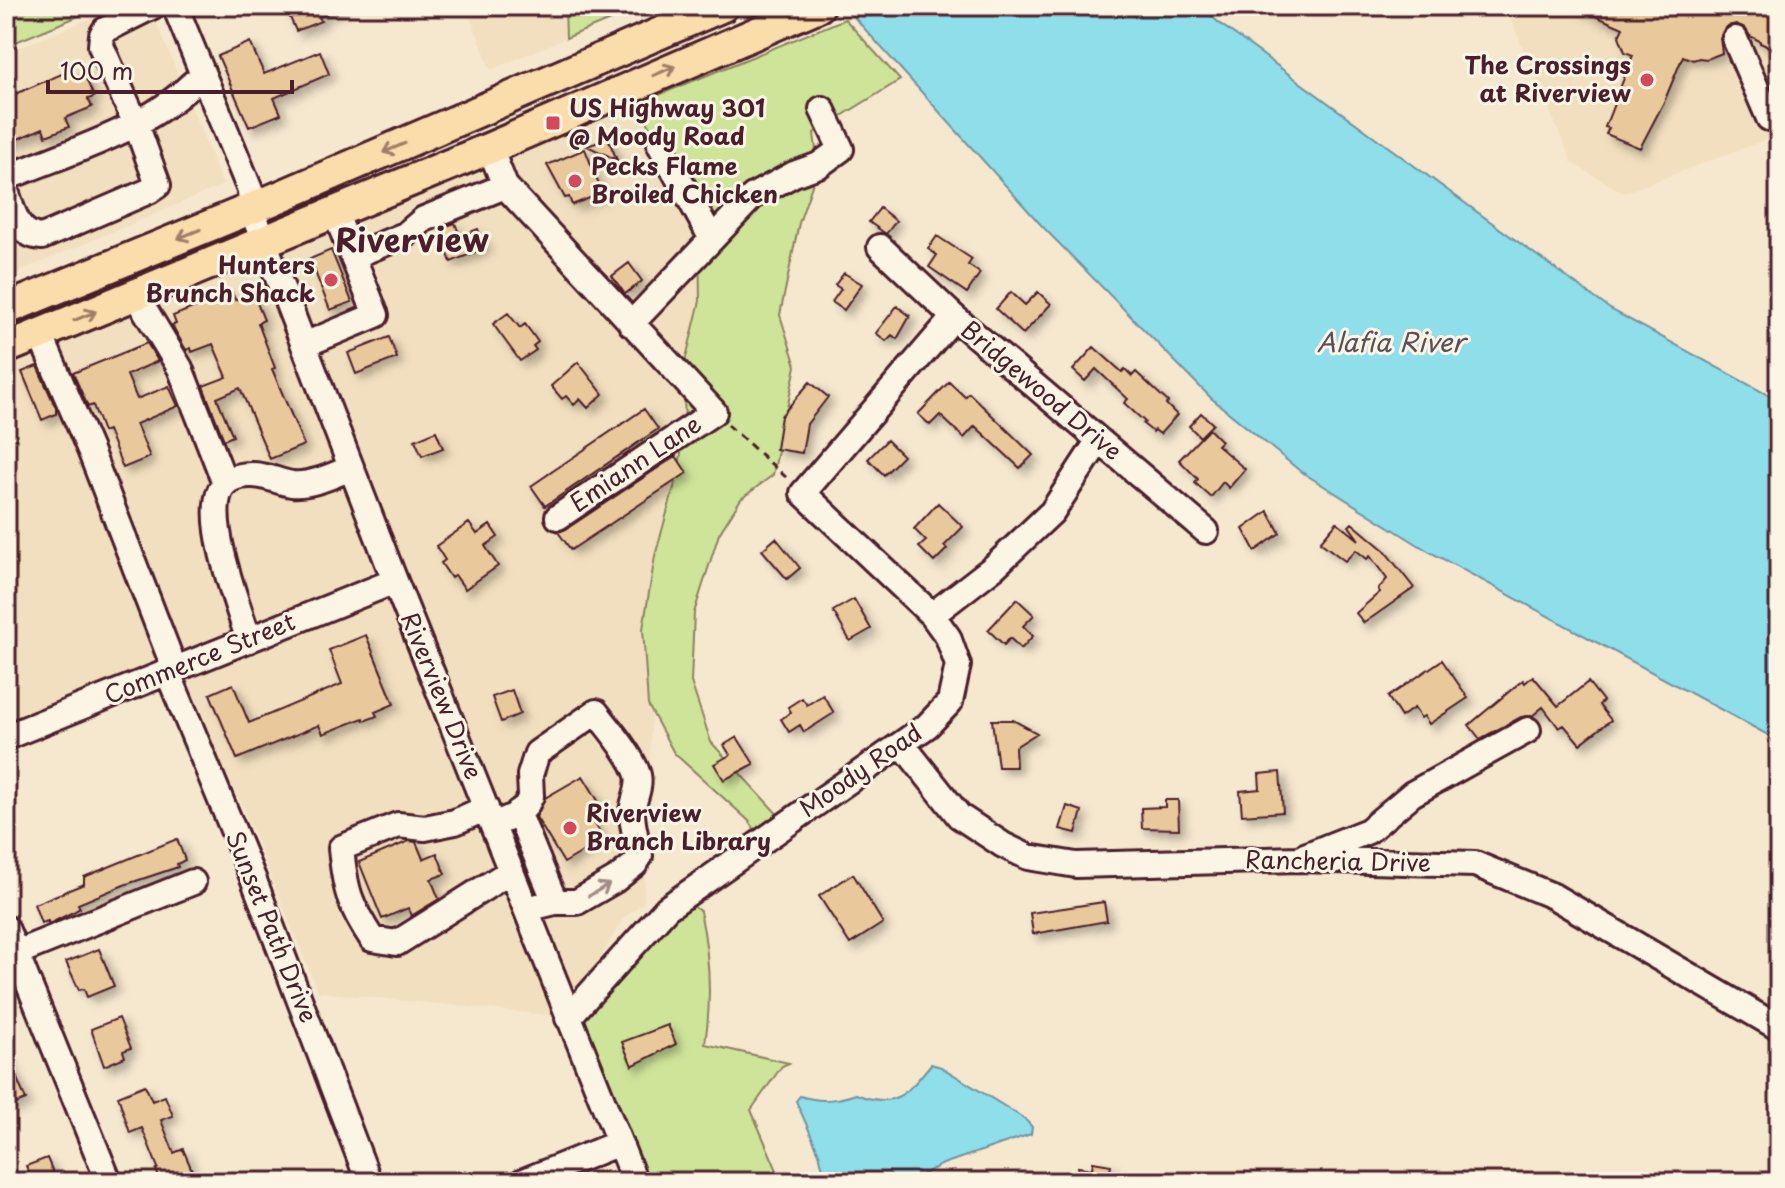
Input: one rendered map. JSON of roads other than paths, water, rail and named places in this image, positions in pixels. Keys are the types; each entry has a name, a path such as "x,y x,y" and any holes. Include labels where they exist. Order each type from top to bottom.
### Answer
{"main road":[{"path":"8,301 251,208 723,6"},
{"path":"6,348 490,148 809,10"},
{"path":"490,148 502,120 589,82 616,52"}],"street":[{"path":"6,191 24,232 42,237 158,185 136,124 101,46 105,30 153,6"},
{"name":"Riverview Drive","path":"160,6 237,195 251,208"},
{"name":"Riverview Drive","path":"175,6 250,190 251,208 395,581 635,1182"},
{"path":"1735,39 1766,119"},
{"path":"6,178 136,124 173,103 193,83"},
{"path":"490,148 505,186 631,324 753,196 794,174 819,165 841,149 822,109"},
{"path":"660,145 712,239"},
{"path":"409,182 424,219"},
{"path":"353,256 405,235 424,219 505,186"},
{"path":"304,345 376,315 335,212"},
{"name":"Bridgewood Drive","path":"880,247 954,317 1206,531"},
{"path":"139,293 145,310 180,368 225,483"},
{"name":"Moody Road","path":"568,1018 667,908 927,726 950,702 958,665 948,637 932,615 803,493 954,317"},
{"name":"Emiann Lane","path":"558,517 721,418 631,324"},
{"name":"Sunset Path Drive","path":"40,334 90,450 171,672 369,1182"},
{"path":"932,615 994,567 1052,512 1099,440"},
{"path":"249,640 228,573 215,516 220,491 225,483 239,476 255,474 295,485 325,479 351,468"},
{"name":"Commerce Street","path":"6,737 395,581"},
{"path":"511,871 397,943 372,939 354,912 344,880 341,848 398,825 425,828 518,812 526,806 531,796 530,775 537,753 596,712 638,775 638,790 632,808 640,856 626,871 588,897 577,902 555,902 526,909"},
{"path":"1299,859 1368,831 1412,794 1528,730"},
{"name":"Rancheria Drive","path":"902,744 959,816 1003,845 1028,857 1076,865 1299,859 1475,864 1553,896 1779,1028"},
{"path":"518,812 555,902"},
{"path":"16,953 193,882"},
{"path":"6,928 109,1182"},
{"path":"522,1182 619,1143"}],"water":[{"name":"Alafia River","path":"844,6 1201,6 1219,23 1610,309 1779,401 1779,741 1428,551 1300,471 1211,398 1042,226"},
{"path":"931,1064 941,1067 1025,1119 1032,1127 1031,1134 943,1164 907,1182 826,1182 819,1153 796,1101 800,1096 828,1100 856,1094 881,1100 891,1099 900,1096 915,1083"}],"place":[{"name":"The Crossings at Riverview","path":"1647,80"},
{"name":"US Highway 301 @ Moody Road","path":"553,123"},
{"name":"Pecks Flame Broiled Chicken","path":"575,181"},
{"name":"Hunters Brunch Shack","path":"331,280"},
{"name":"Riverview Branch Library","path":"570,828"}],"district":[{"name":"Riverview","path":"412,241"}]}
